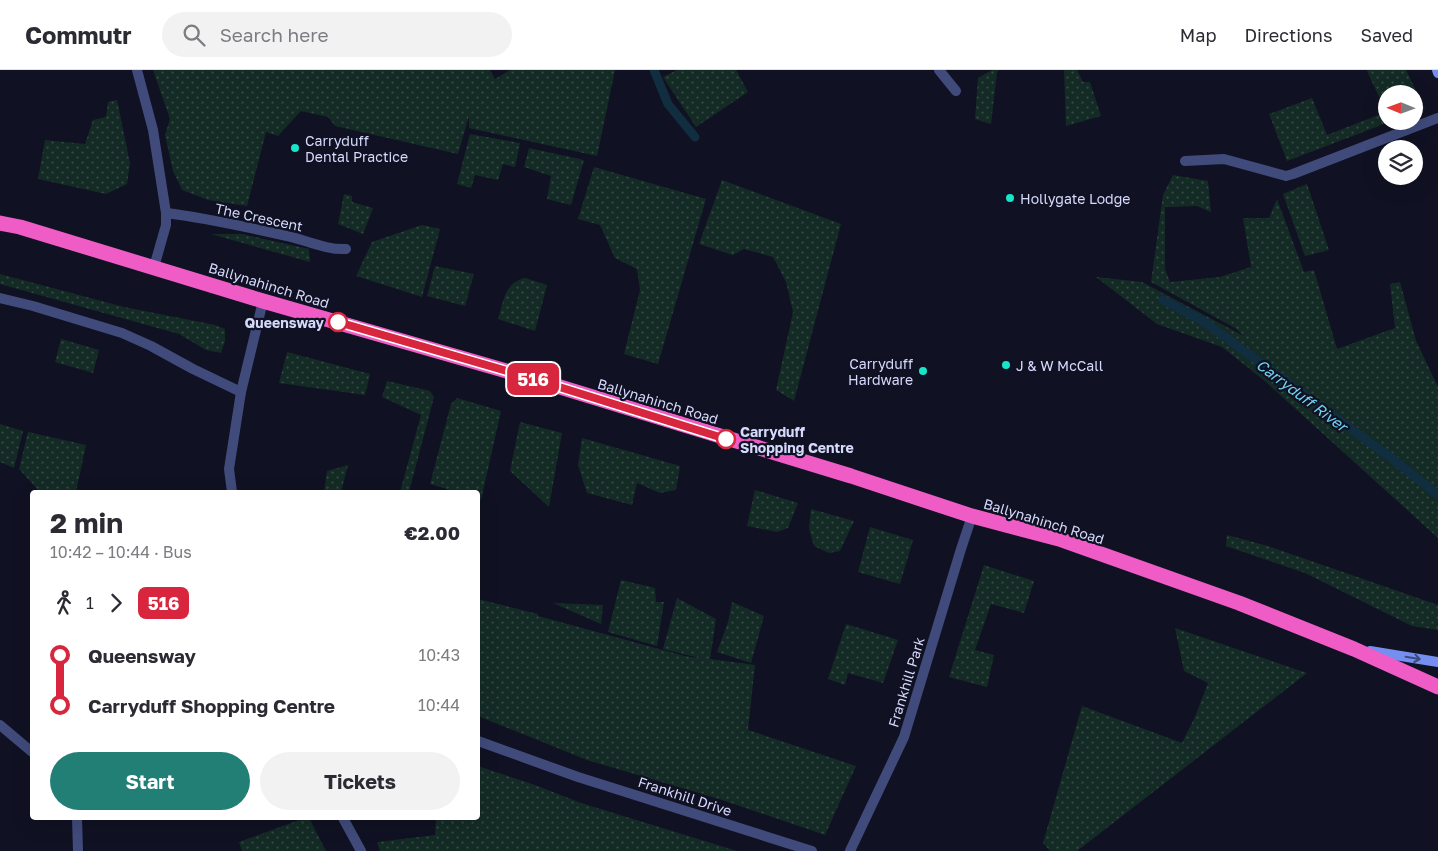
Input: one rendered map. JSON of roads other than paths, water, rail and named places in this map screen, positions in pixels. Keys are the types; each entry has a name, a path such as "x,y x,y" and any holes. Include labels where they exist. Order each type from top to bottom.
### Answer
{"highway":[{"name":"Ballynahinch Road","path":"0,223 20,227 264,301 524,376 851,476 972,516 1063,541 1239,603 1354,649 1438,686"}],"main road":[{"path":"1354,649 1438,662"}],"street":[{"path":"137,70 154,130 166,213 166,225 154,267"},
{"path":"939,70 956,91"},
{"path":"1185,161 1224,159 1286,176 1438,118"},
{"name":"The Crescent","path":"166,213 247,227 335,249 346,249"},
{"path":"0,298 122,333 241,392"},
{"path":"232,490 229,469 241,392 264,301"},
{"name":"Frankhill Park","path":"850,851 904,737 972,516"},
{"path":"0,725 30,750"},
{"name":"Frankhill Drive","path":"480,742 549,766 812,851"},
{"path":"77,820 78,851"},
{"path":"344,820 361,851"}],"waterway":[{"name":"Carryduff River","path":"654,70 668,104 695,137"},
{"name":"Carryduff River","path":"1163,300 1203,321 1390,457 1438,495"}],"place":[{"name":"Carryduff Dental Practice","path":"295,148"},
{"name":"Hollygate Lodge","path":"1010,198"},
{"name":"Queensway","path":"338,322"},
{"name":"J & W McCall","path":"1006,365"},
{"name":"Carryduff Hardware","path":"923,371"},
{"name":"Carryduff Shopping Centre","path":"726,439"}]}
